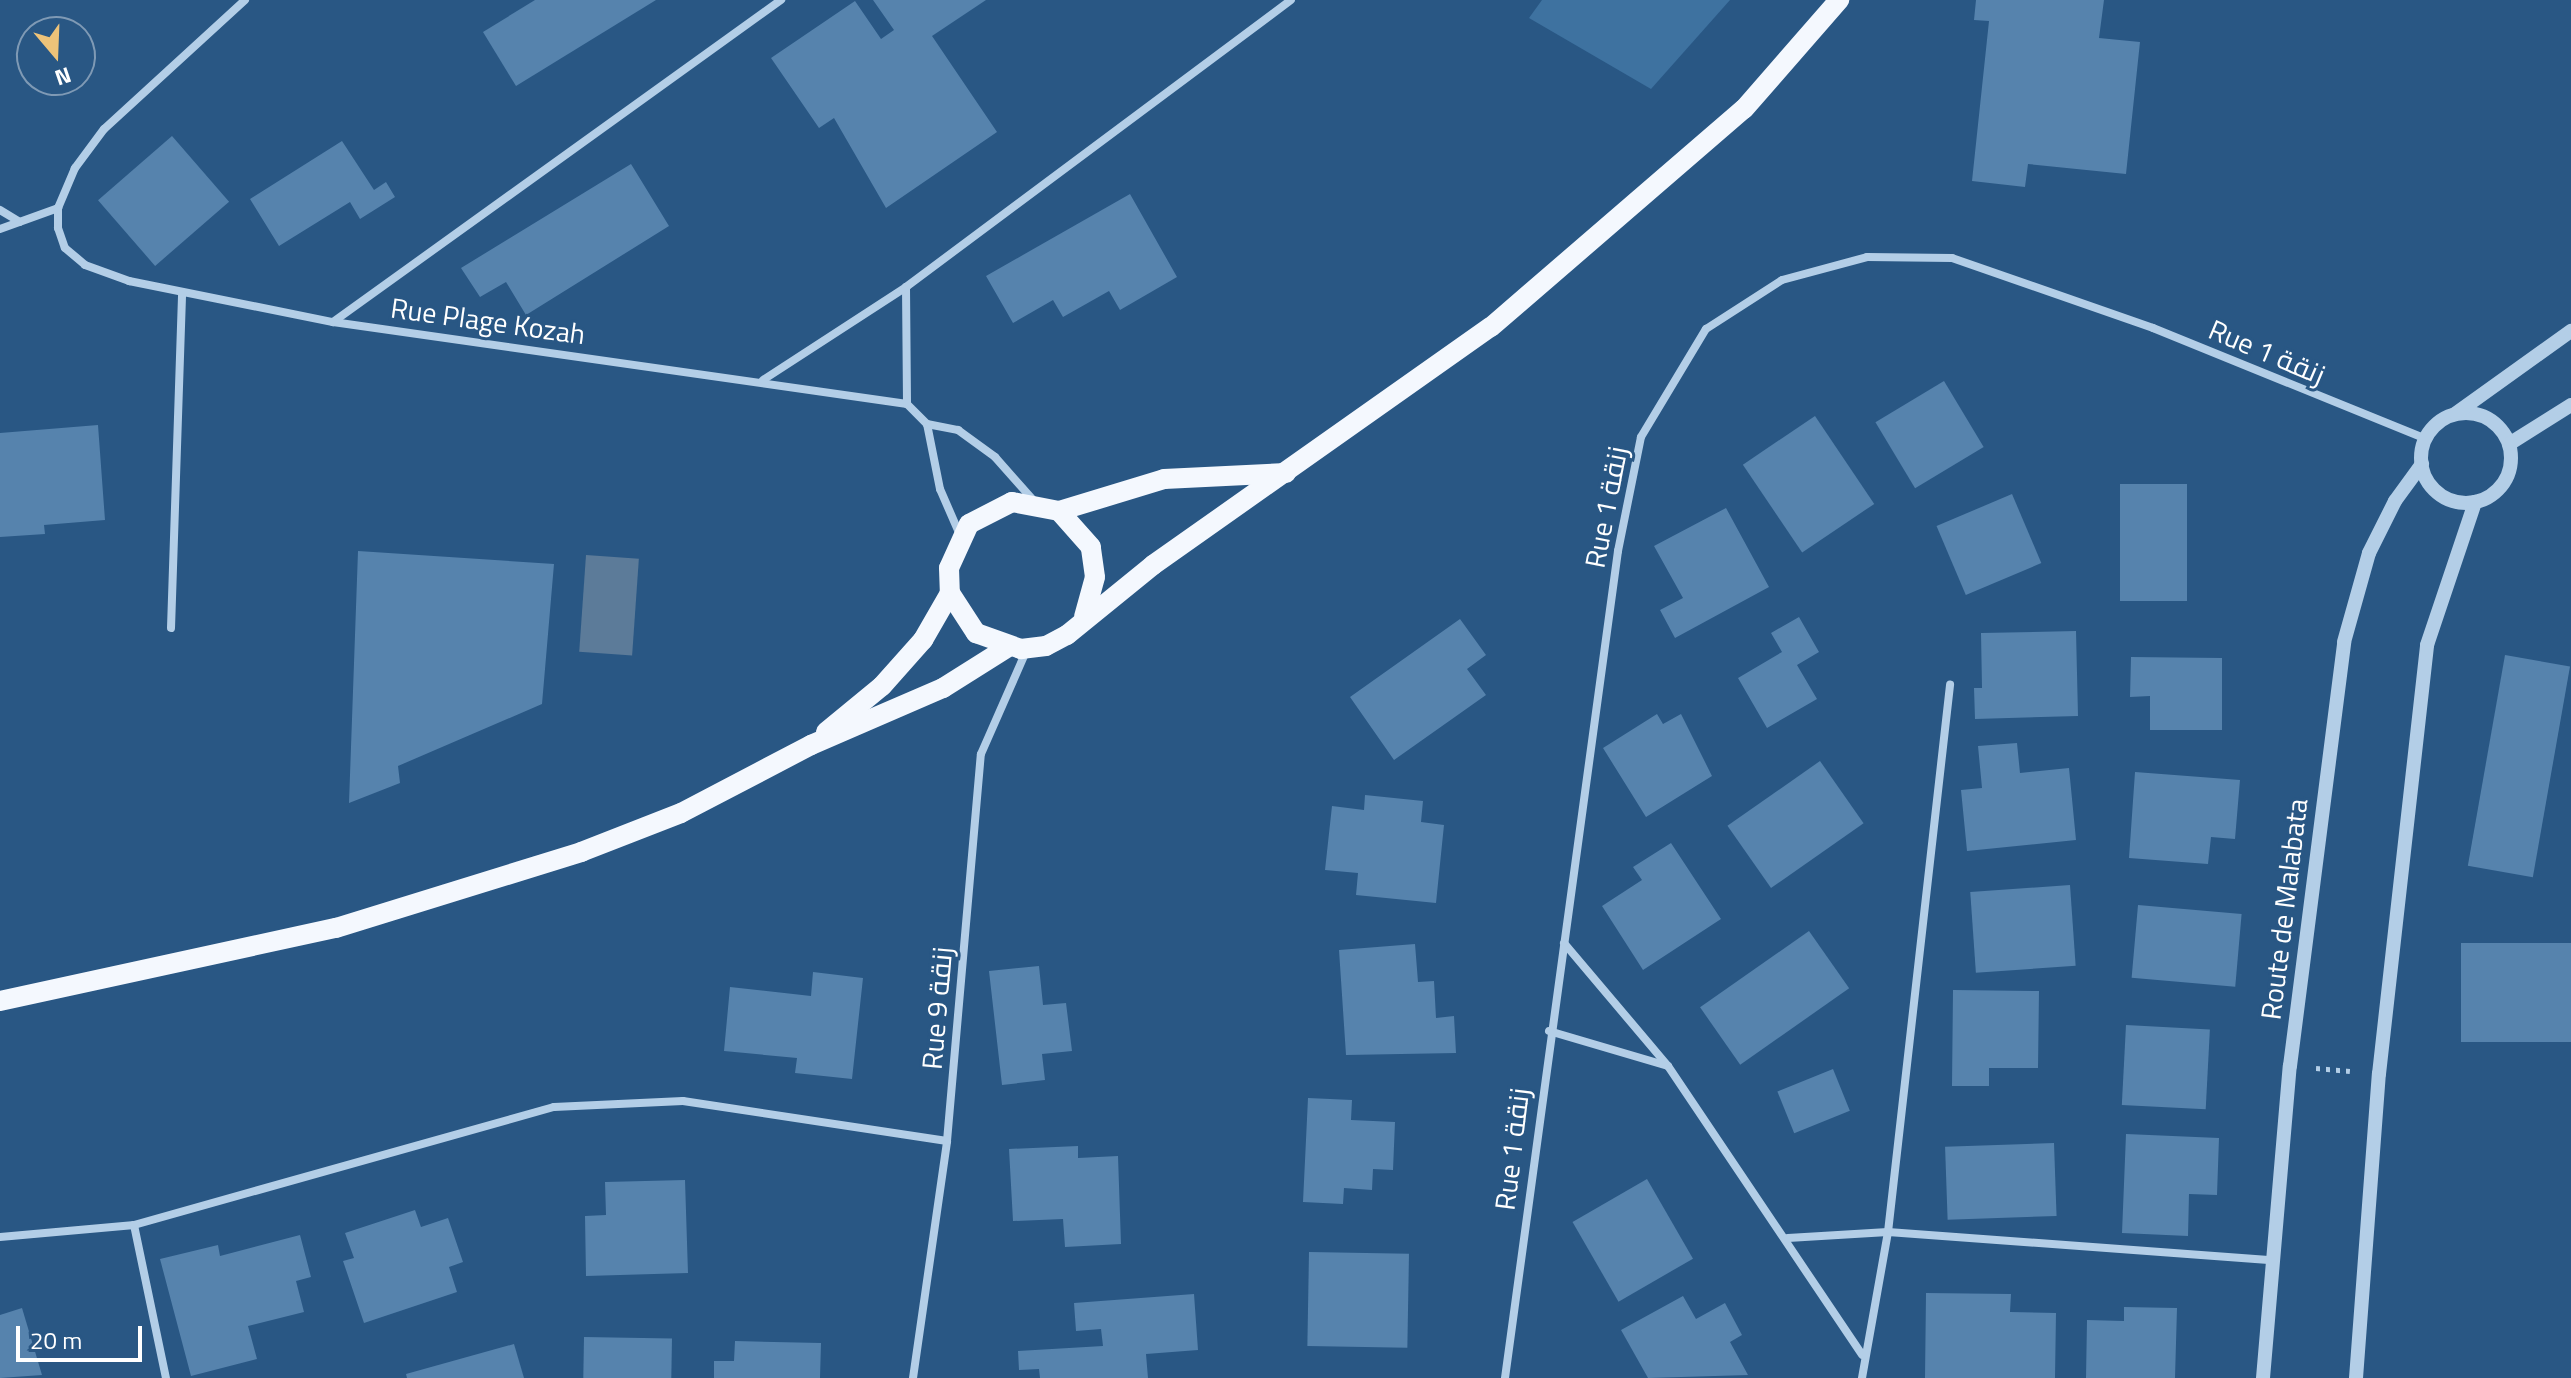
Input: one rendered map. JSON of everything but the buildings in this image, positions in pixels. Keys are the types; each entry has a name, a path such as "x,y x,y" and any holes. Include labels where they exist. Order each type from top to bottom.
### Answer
{"main road":[{"path":"0,1001 222,957 461,892 681,813 811,745 943,688 1017,648 1067,635 1084,617 1491,327 1744,109 1839,0"},
{"path":"1059,511 1164,479 1286,473"},
{"path":"1017,648 976,633 960,615 950,593 949,568 961,537 989,510 1012,502 1036,503 1059,511 1091,547 1095,577 1084,617"},
{"path":"811,745 882,686 923,640 950,593"}],"street":[{"path":"0,229 58,208 75,168 104,129 245,0"},
{"path":"333,322 781,0"},
{"path":"763,380 906,287 1291,0"},
{"name":"Rue Plage Kozah","path":"58,208 58,228 65,248 85,265 129,281 333,322 763,380 907,404"},
{"path":"0,210 20,222"},
{"name":"Rue 1 زنقة","path":"1505,1378 1549,1031 1618,551 1641,437 1706,329 1782,280 1867,257 1952,258 2153,328 2426,439"},
{"path":"906,287 907,404 927,424 940,489 961,537"},
{"path":"171,628 182,292"},
{"path":"2455,414 2494,422 2509,444 2509,473 2501,487 2475,502 2446,498 2426,478 2422,464 2426,439 2443,419 2455,414 2571,331"},
{"path":"2509,444 2571,405"},
{"path":"927,424 958,430 995,457 1036,503"},
{"name":"Route de Malabata","path":"2263,1378 2290,1066 2344,642 2369,553 2395,501 2422,464"},
{"path":"2356,1378 2379,1074 2427,645 2475,502"},
{"name":"Rue 9 زنقة","path":"913,1378 947,1141 981,754 1017,648"},
{"path":"1862,1378 1862,1355 1888,1232 1950,685"},
{"path":"1564,943 1668,1066 1788,1238 1862,1355"},
{"path":"1549,1031 1668,1066"},
{"path":"0,1237 134,1225 554,1107 683,1101 947,1141"},
{"path":"134,1225 166,1378"},
{"path":"1788,1238 1888,1232 2272,1260"}],"path":[{"path":"2290,1066 2379,1074"}],"shaded area":[{"path":"1542,0 1730,0 1651,89 1529,18"},
{"path":"586,555 639,559 632,655 579,652"}]}
